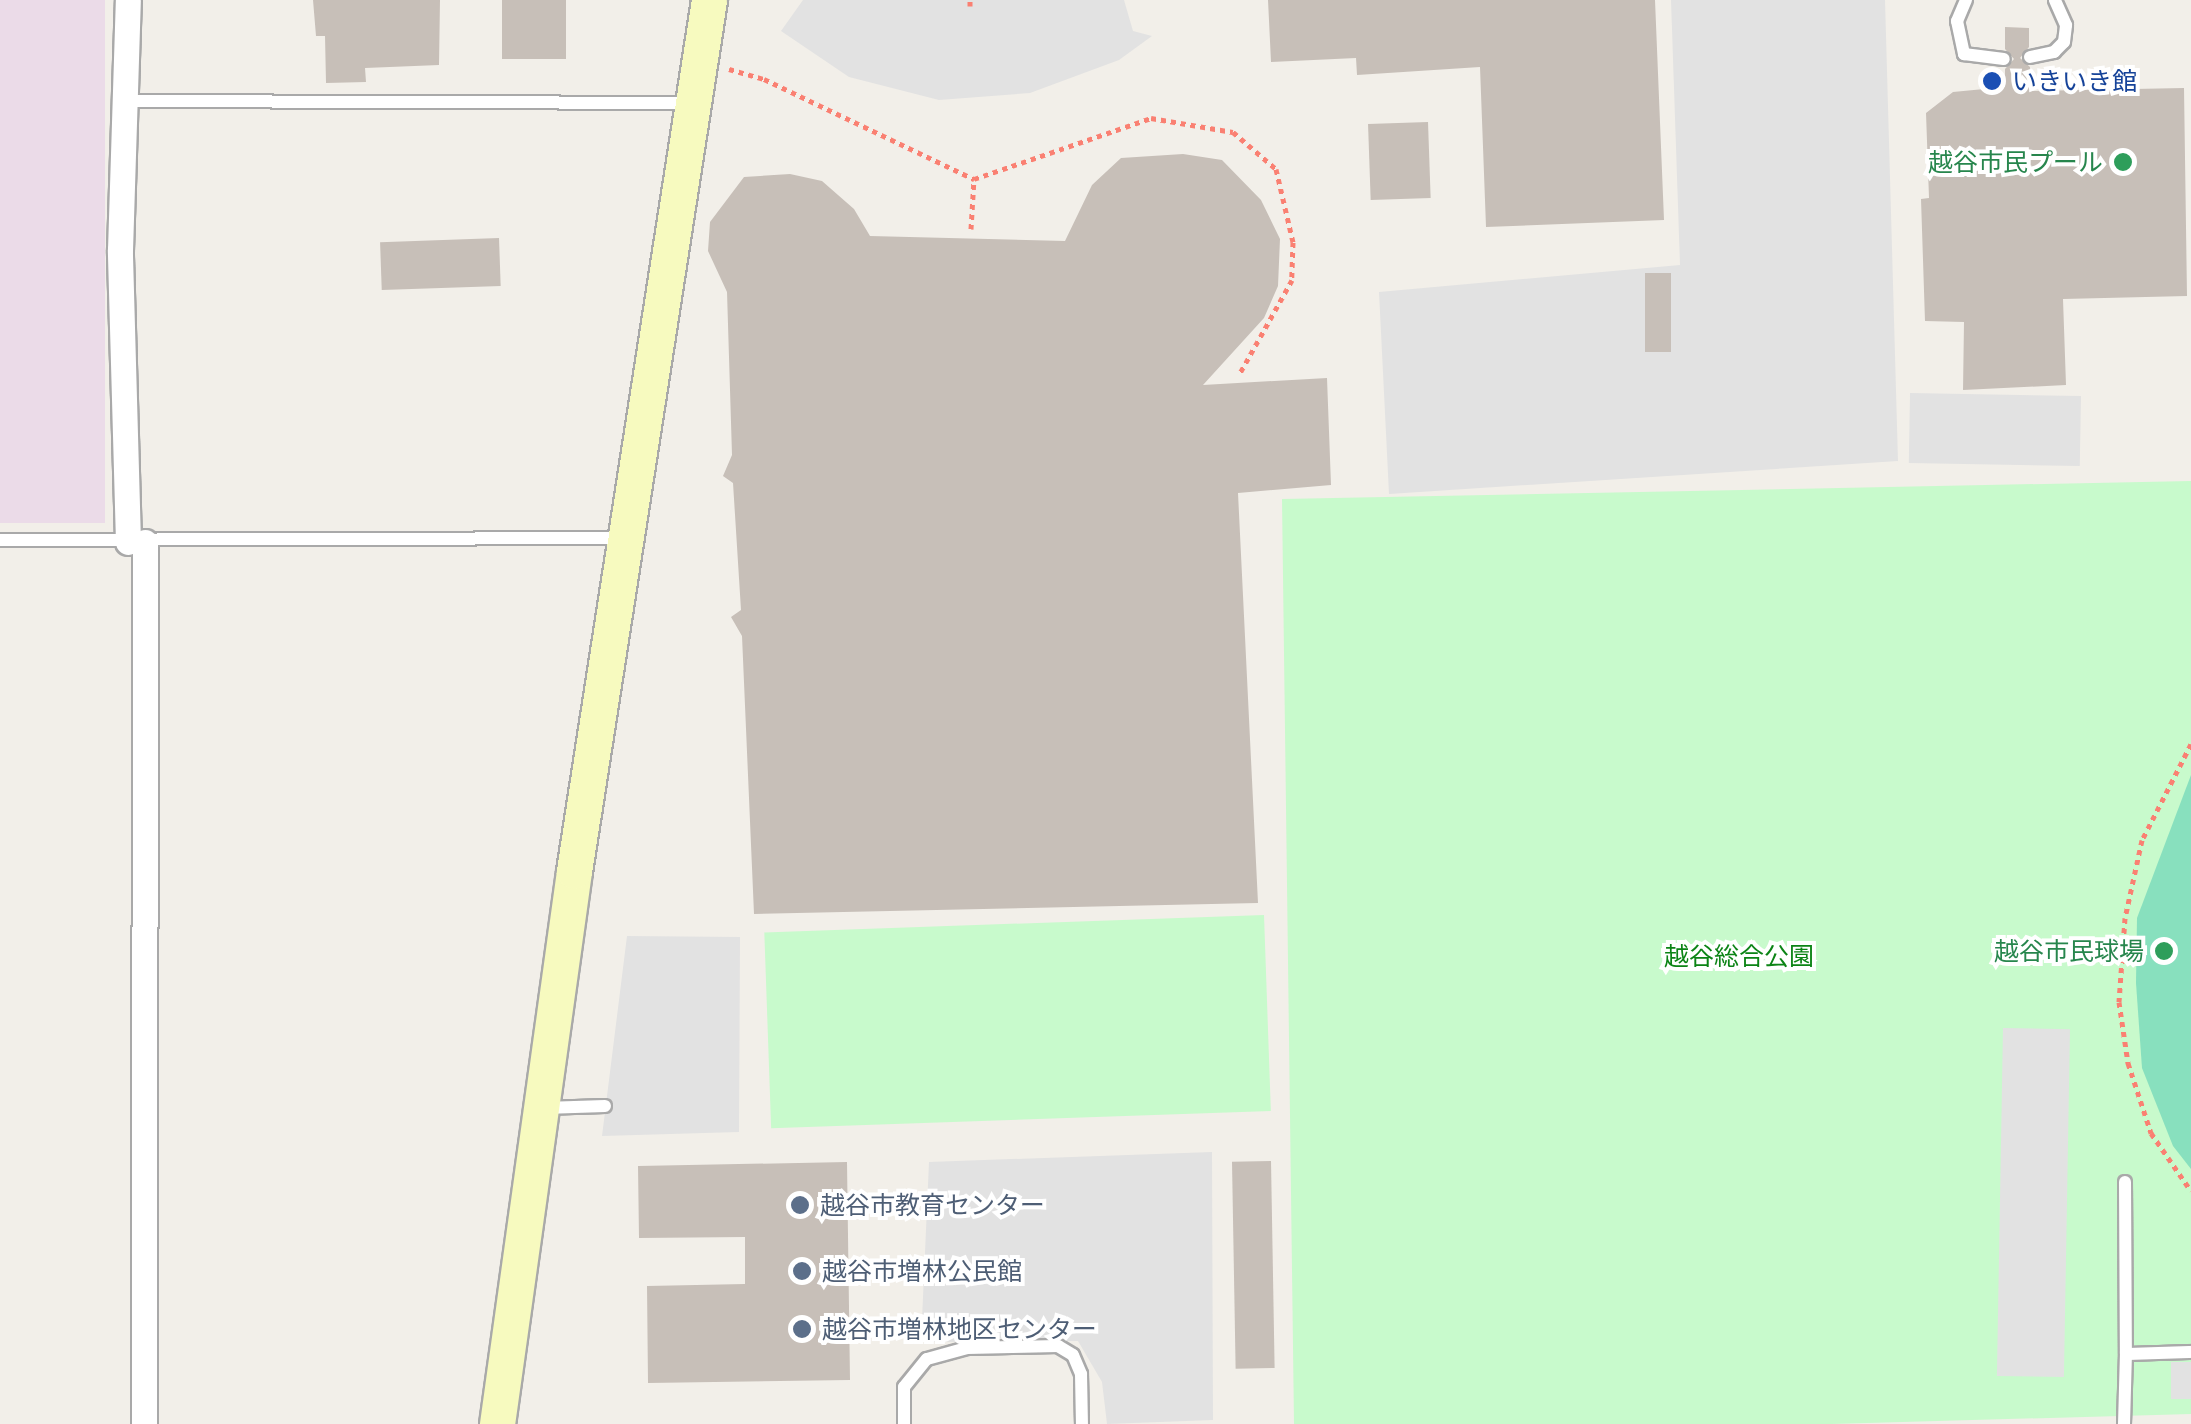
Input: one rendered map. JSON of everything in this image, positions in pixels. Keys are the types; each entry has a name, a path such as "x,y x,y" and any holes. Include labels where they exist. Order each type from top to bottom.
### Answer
{"street":[{"path":"128,0 120,250 136,542 144,1424"},
{"path":"498,1424 709,0"}],"lane":[{"path":"1966,0 1957,21 1964,54 2004,59"},
{"path":"2030,58 2042,58 2064,42 2066,25 2054,0"},
{"path":"126,101 695,103"},
{"path":"0,540 630,538"},
{"path":"542,1108 606,1106"},
{"path":"2124,1424 2125,1182"},
{"path":"904,1424 904,1387 940,1349 1058,1346 1073,1355 1082,1374 1082,1424"},
{"path":"2126,1354 2191,1352"}],"path":[{"path":"700,66 751,73 974,179 1151,118 1233,132 1276,169 1293,242 1292,280 1240,373"},
{"path":"971,229 974,179"},
{"path":"2191,744 2142,840 2125,918 2118,1002 2128,1063 2152,1134 2191,1192"}],"shaded area":[{"path":"0,0 105,0 105,523 0,523"},
{"path":"803,0 1124,0 1133,31 1152,36 1119,60 1030,93 939,100 849,77 781,31"},
{"path":"1671,0 1885,0 1898,461 1389,494 1379,292 1680,265"},
{"path":"1910,393 2081,396 2080,466 1909,463"},
{"path":"627,936 740,937 739,1132 602,1136"},
{"path":"2003,1028 2070,1029 2064,1377 1997,1376"},
{"path":"1212,1152 1213,1420 1107,1424 1102,1382 1078,1341 921,1342 929,1162"},
{"path":"2171,1362 2191,1362 2191,1399 2171,1399"}],"green space":[{"name":"越谷総合公園","path":"2191,481 2191,1414 1832,1424 1294,1424 1282,499"},
{"name":"越谷市民球場","path":"2191,775 2191,1169 2173,1146 2142,1068 2136,983 2137,918"},
{"path":"1264,915 1271,1111 771,1128 764,932"}],"building":[{"path":"313,0 440,0 439,65 365,68 366,82 326,83 325,36 316,36"},
{"path":"502,0 566,0 566,59 502,59"},
{"path":"1268,0 1655,0 1664,220 1486,227 1480,67 1357,75 1356,58 1271,62"},
{"path":"2005,27 2029,28 2029,47 2020,58 2030,67 2030,91 2184,88 2187,296 2063,299 2066,385 1963,390 1964,322 1925,321 1921,199 1929,198 1926,113 1953,92 2005,87 2005,69 2014,59 2005,49"},
{"path":"1428,122 1431,198 1371,200 1368,124"},
{"path":"1183,154 1222,160 1261,200 1280,239 1278,286 1264,318 1203,385 1327,378 1331,485 1238,493 1258,903 754,914 742,636 731,617 741,610 733,483 723,476 732,455 727,292 708,251 710,222 744,177 790,174 822,181 854,209 870,236 1065,241 1092,185 1121,158"},
{"path":"499,238 501,286 382,290 380,242"},
{"path":"1645,273 1671,273 1671,352 1645,352"},
{"path":"1271,1161 1275,1368 1236,1369 1232,1162"},
{"path":"847,1162 850,1380 648,1383 647,1286 745,1284 745,1237 639,1238 638,1166"}],"place":[{"name":"いきいき館","path":"1992,81"},
{"name":"越谷市民プール","path":"2123,162"},
{"name":"越谷市民球場","path":"2164,951"},
{"name":"越谷市教育センター","path":"800,1205"},
{"name":"越谷市増林公民館","path":"802,1271"},
{"name":"越谷市増林地区センター","path":"802,1329"}]}
